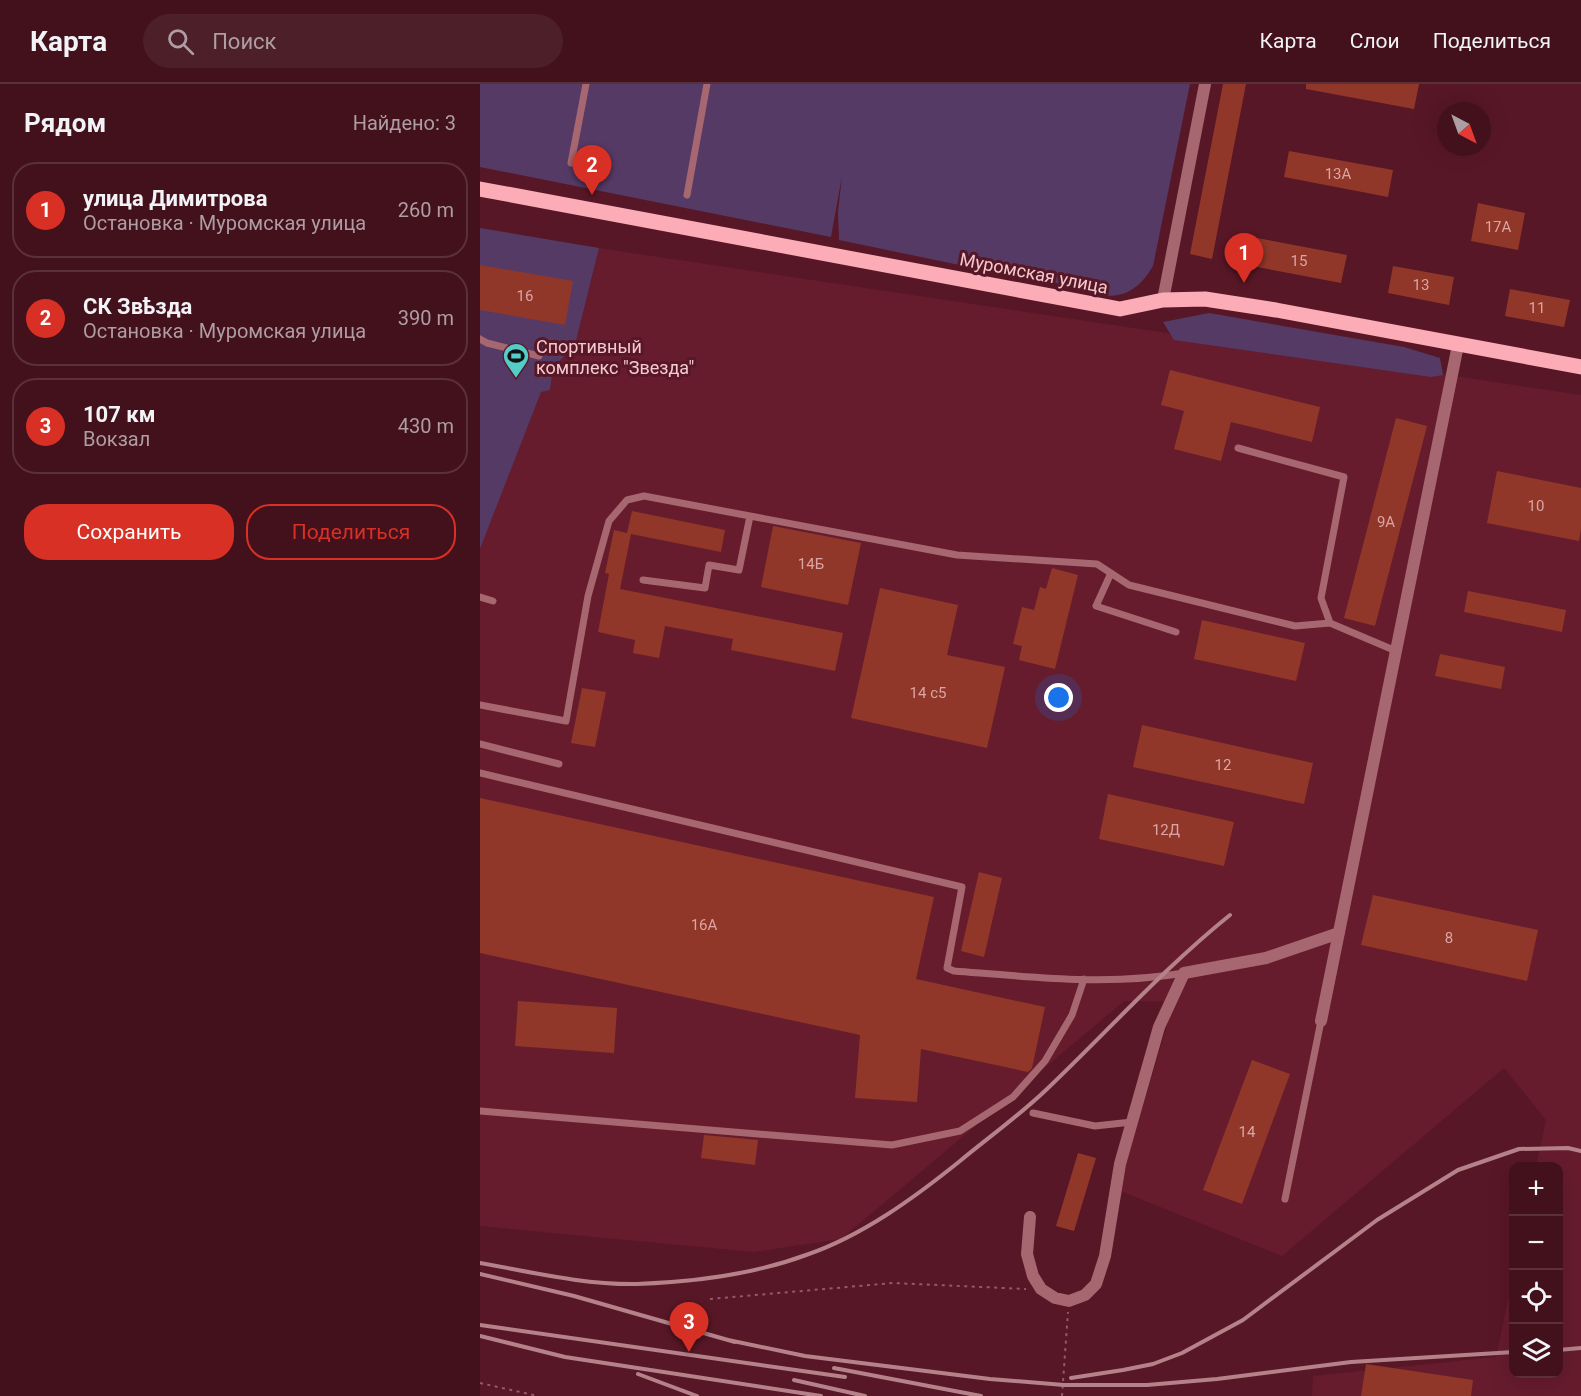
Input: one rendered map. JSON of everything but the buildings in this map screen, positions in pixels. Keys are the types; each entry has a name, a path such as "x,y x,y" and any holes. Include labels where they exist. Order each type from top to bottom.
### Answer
{"main road":[{"name":"Муромская улица","path":"480,189 1120,309 1164,300 1217,301 1276,310 1581,368"}],"street":[{"path":"1164,300 1205,84"},
{"path":"1321,1021 1458,345"},
{"path":"1030,1217 1027,1254 1041,1289 1055,1298 1069,1301 1085,1295 1096,1284 1105,1256 1120,1164 1159,1027 1184,973 1266,958 1339,933"}],"lane":[{"path":"571,163 586,84"},
{"path":"687,195 707,84"},
{"path":"480,339 487,343 538,356"},
{"path":"1238,448 1344,477 1321,598 1330,623"},
{"path":"480,705 566,721 588,596 609,521 627,500 644,496 957,555 1097,564 1129,585 1296,626 1330,623 1396,651"},
{"path":"643,580 705,588 709,565 739,570 750,516"},
{"path":"1111,573 1096,606 1176,632"},
{"path":"480,597 493,601"},
{"path":"480,744 559,764"},
{"path":"480,773 962,887 947,968 954,971 1058,979 1159,977 1184,973"},
{"path":"480,1111 892,1145 960,1131 1013,1097 1045,1061 1072,1015 1084,979"},
{"path":"1284,1199 1321,1021"},
{"path":"1034,1113 1095,1126 1132,1122"}],"path":[{"path":"710,1299 893,1283 1041,1289"},
{"path":"1062,1396 1069,1301"},
{"path":"480,1383 538,1396"}],"shaded area":[{"path":"480,84 1190,84 1153,266 1139,284 1125,293 1109,296 1092,294 1040,279 1022,278 839,240 838,212 842,176 831,237 480,167"},
{"name":"Спортивный комплекс \"Звезда\"","path":"480,228 599,248 575,345 553,368 550,390 541,392 480,549"},
{"path":"599,248 1581,395 1581,1396 1312,1396 1313,1376 1496,1357 1509,1295 1509,1378 1563,1378 1563,1162 1537,1162 1546,1120 1504,1068 1282,1256 1118,1190 1174,1002 1124,1001 841,1239 754,1252 480,1226 480,549 541,391 550,390 553,368 575,345"},
{"path":"1209,313 1404,347 1440,358 1443,375 1431,377 1174,340 1163,322"}],"railway":[{"path":"480,1263 578,1280 637,1284 701,1279 765,1268 847,1238 906,1202 1015,1117 1047,1089 1182,956 1230,915"},
{"path":"1071,1378 1153,1364 1182,1353 1243,1320 1377,1220 1458,1170 1519,1149 1568,1148 1581,1151"},
{"path":"480,1274 574,1296 735,1342"},
{"path":"480,1325 845,1377"},
{"path":"480,1336 565,1357 821,1396"},
{"path":"728,1340 805,1356 990,1379 1064,1385 1147,1385 1217,1379 1351,1362 1509,1352"},
{"path":"1563,1350 1581,1348"},
{"path":"834,1368 981,1396"},
{"path":"638,1374 697,1396"},
{"path":"794,1380 865,1396"}],"place":[{"name":"СК Звѣзда","path":"592,195"},
{"name":"улица Димитрова","path":"1244,283"},
{"name":"Спортивный комплекс \"Звезда\"","path":"516,379"},
{"name":"107 км","path":"689,1352"}]}
